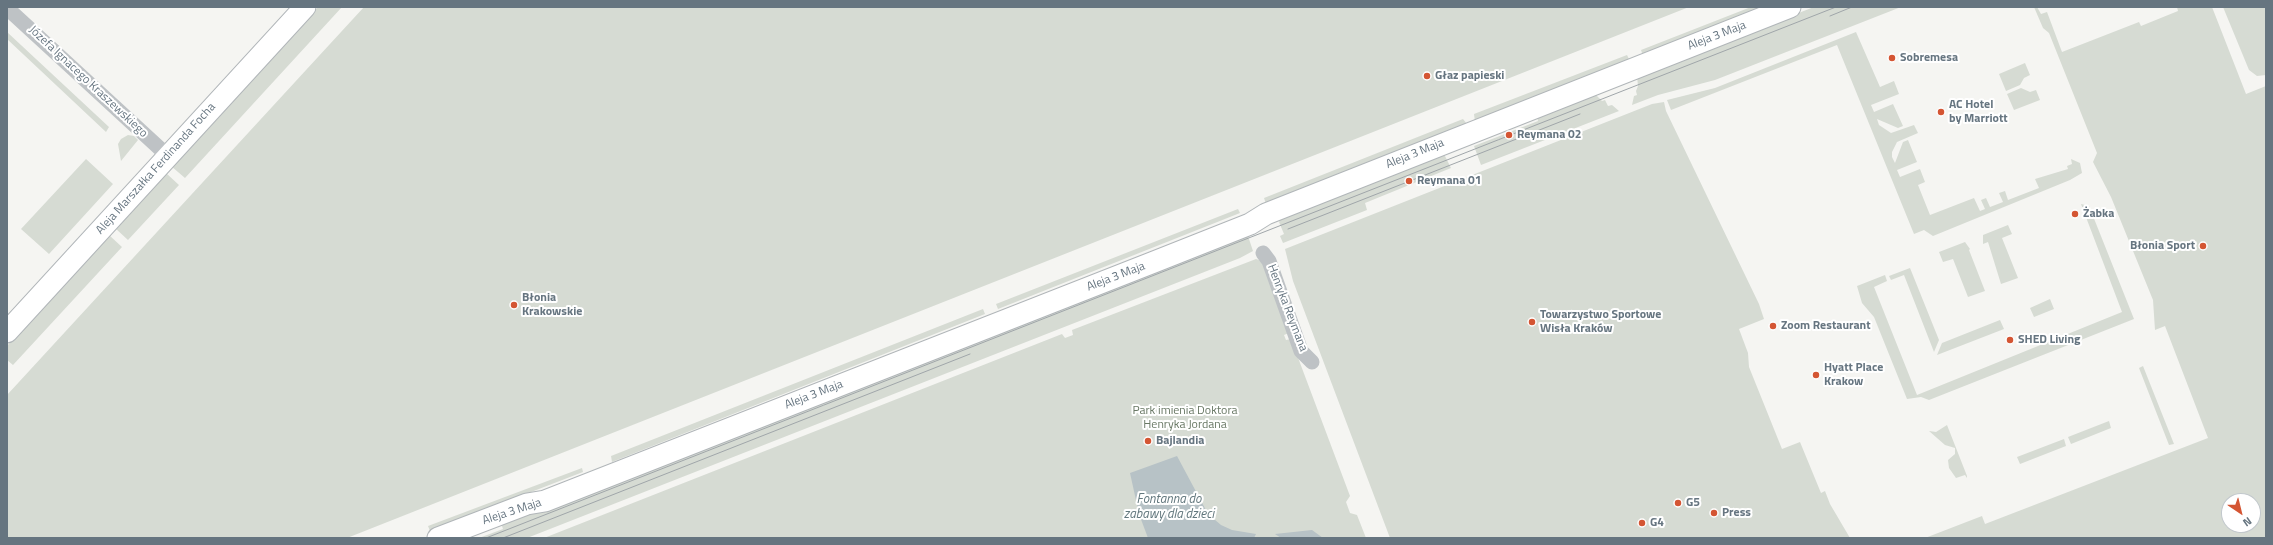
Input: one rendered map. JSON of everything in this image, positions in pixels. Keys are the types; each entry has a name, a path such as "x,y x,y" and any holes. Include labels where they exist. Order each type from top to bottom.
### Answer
{"street":[{"name":"Aleja Marszałka Ferdinanda Focha","path":"7,332 304,7"},
{"name":"Aleja 3 Maja","path":"438,538 527,504 545,501 1250,224 1266,214 1790,7"},
{"name":"Józefa Ignacego Kraszewskiego","path":"7,8 168,156"},
{"name":"Henryka Reymana","path":"1263,253 1269,261 1301,350 1312,362"}],"green space":[{"path":"318,7 342,7 185,178 171,166"},
{"name":"Błonia Krakowskie","path":"364,7 1689,7 347,538 7,538 7,395"},
{"path":"1751,7 1767,7 1643,56 1641,50"},
{"path":"1814,7 1901,7 1715,80 1658,95 1632,105 1634,96 1637,95 1637,76"},
{"path":"2034,7 2037,7 2041,14 2047,12 2062,52 2139,22 2141,26 2178,11 2177,7 2212,7 2246,94 2266,86 2266,538 1925,538 1982,516 1985,524 2208,438 2165,326 2155,330 2153,300 2111,197 2093,162 2097,153 2049,33 2043,28"},
{"path":"2223,7 2266,7 2266,75 2257,76 2249,70"},
{"path":"7,32 109,127 106,132 7,39"},
{"path":"1856,32 1880,87 1894,81 1899,94 1871,105 1874,112 1893,104 1903,126 1898,128 1877,119 1879,125 1891,133 1914,125 1918,133 1897,142 1892,152 1892,157 1895,163 1903,142 1908,140 1917,162 1897,170 1900,177 1920,169 1925,182 1918,185 1930,215 1974,198 1980,211 1985,209 1981,200 1986,198 1990,207 2003,202 1999,193 2005,191 2008,200 2039,188 2035,179 2068,169 2067,166 2072,164 2071,159 2080,163 2082,173 2070,180 1933,236 1924,230 1914,234 1837,45 1671,110 1667,100 1715,88"},
{"path":"1627,55 1630,61 1475,122 1474,114"},
{"path":"2025,63 2030,75 2024,78 2020,85 2006,91 1999,74"},
{"path":"2021,88 2030,92 2036,90 2040,100 2014,110 2007,94"},
{"path":"1594,93 1602,101 1605,100 1608,106 1612,105 1619,111 1481,165 1474,146 1538,121 1537,116"},
{"name":"Towarzystwo Sportowe Wisła Kraków","path":"1664,102 1666,111 1759,304 1764,319 1739,329 1748,353 1749,367 1782,449 1800,442 1821,493 1825,491 1830,504 1850,538 1390,538 1293,281 1285,249 1652,104"},
{"path":"1463,119 1467,124 1266,204 1264,198"},
{"path":"128,135 134,136 138,140 121,161 118,144 121,139"},
{"path":"1444,154 1451,168 1365,203 1367,210 1283,243 1280,236 1284,234 1279,222 1281,219"},
{"path":"86,159 113,184 49,254 21,229"},
{"path":"166,173 179,185 128,240 115,228"},
{"path":"2081,204 2089,206 2134,319 1929,400 1921,397 1907,399 1874,317 1862,303 1857,286 1885,275 1887,281 1874,287 1917,395 2122,312"},
{"path":"1238,209 1240,213 998,309 996,304"},
{"path":"2008,225 2012,234 2002,238 2018,278 2001,284 1988,242 1983,244 1983,235"},
{"path":"1246,230 1253,251 1240,258 527,538 479,538 503,529 501,523"},
{"path":"109,235 122,247 13,365 7,360 7,346"},
{"path":"1965,242 1970,249 1969,250 1985,291 1968,297 1953,259 1943,262 1939,252"},
{"name":"Park imienia Doktora Henryka Jordana","path":"1256,259 1262,261 1289,333 1284,335 1286,340 1291,339 1350,496 1346,502 1350,513 1357,515 1366,538 544,538 1062,334 1065,338 1073,335 1072,330"},
{"path":"1910,268 1939,340 1934,352 1904,275 1891,280 1889,276"},
{"path":"2050,299 2054,309 2034,317 2030,308"},
{"path":"983,309 985,314 612,462 611,456"},
{"path":"2000,320 2004,329 1937,355 1942,343"},
{"path":"2143,366 2174,444 2169,445 2139,368"},
{"path":"2109,421 2111,428 2071,444 2068,437"},
{"path":"1947,425 1967,478 1965,475 1956,478 1949,468 1948,460 1955,454 1955,448 1945,445 1929,431 1936,432"},
{"path":"2064,439 2066,446 2020,464 2017,457"},
{"path":"582,468 583,472 430,531 428,526"}],"water":[{"name":"Fontanna do zabawy dla dzieci","path":"1177,456 1208,514 1221,525 1232,530 1256,534 1254,538 1148,538 1139,514 1130,473"},
{"path":"1312,530 1323,538 1281,538 1275,534"}],"tram line":[{"path":"486,538 1836,7"},
{"path":"1830,16 1852,7"},
{"path":"1288,229 1580,114"},
{"path":"503,538 970,354"}],"place":[{"name":"Sobremesa","path":"1892,58"},
{"name":"Głaz papieski","path":"1427,76"},
{"name":"AC Hotel by Marriott","path":"1941,112"},
{"name":"Reymana 02","path":"1509,135"},
{"name":"Reymana 01","path":"1409,181"},
{"name":"Żabka","path":"2075,214"},
{"name":"Błonia Sport","path":"2203,246"},
{"name":"Błonia Krakowskie","path":"514,305"},
{"name":"Towarzystwo Sportowe Wisła Kraków","path":"1532,322"},
{"name":"Zoom Restaurant","path":"1773,326"},
{"name":"SHED Living","path":"2010,340"},
{"name":"Hyatt Place Krakow","path":"1816,375"},
{"name":"Bajlandia","path":"1148,441"},
{"name":"G5","path":"1678,503"},
{"name":"Press","path":"1714,513"},
{"name":"G4","path":"1642,523"}]}
